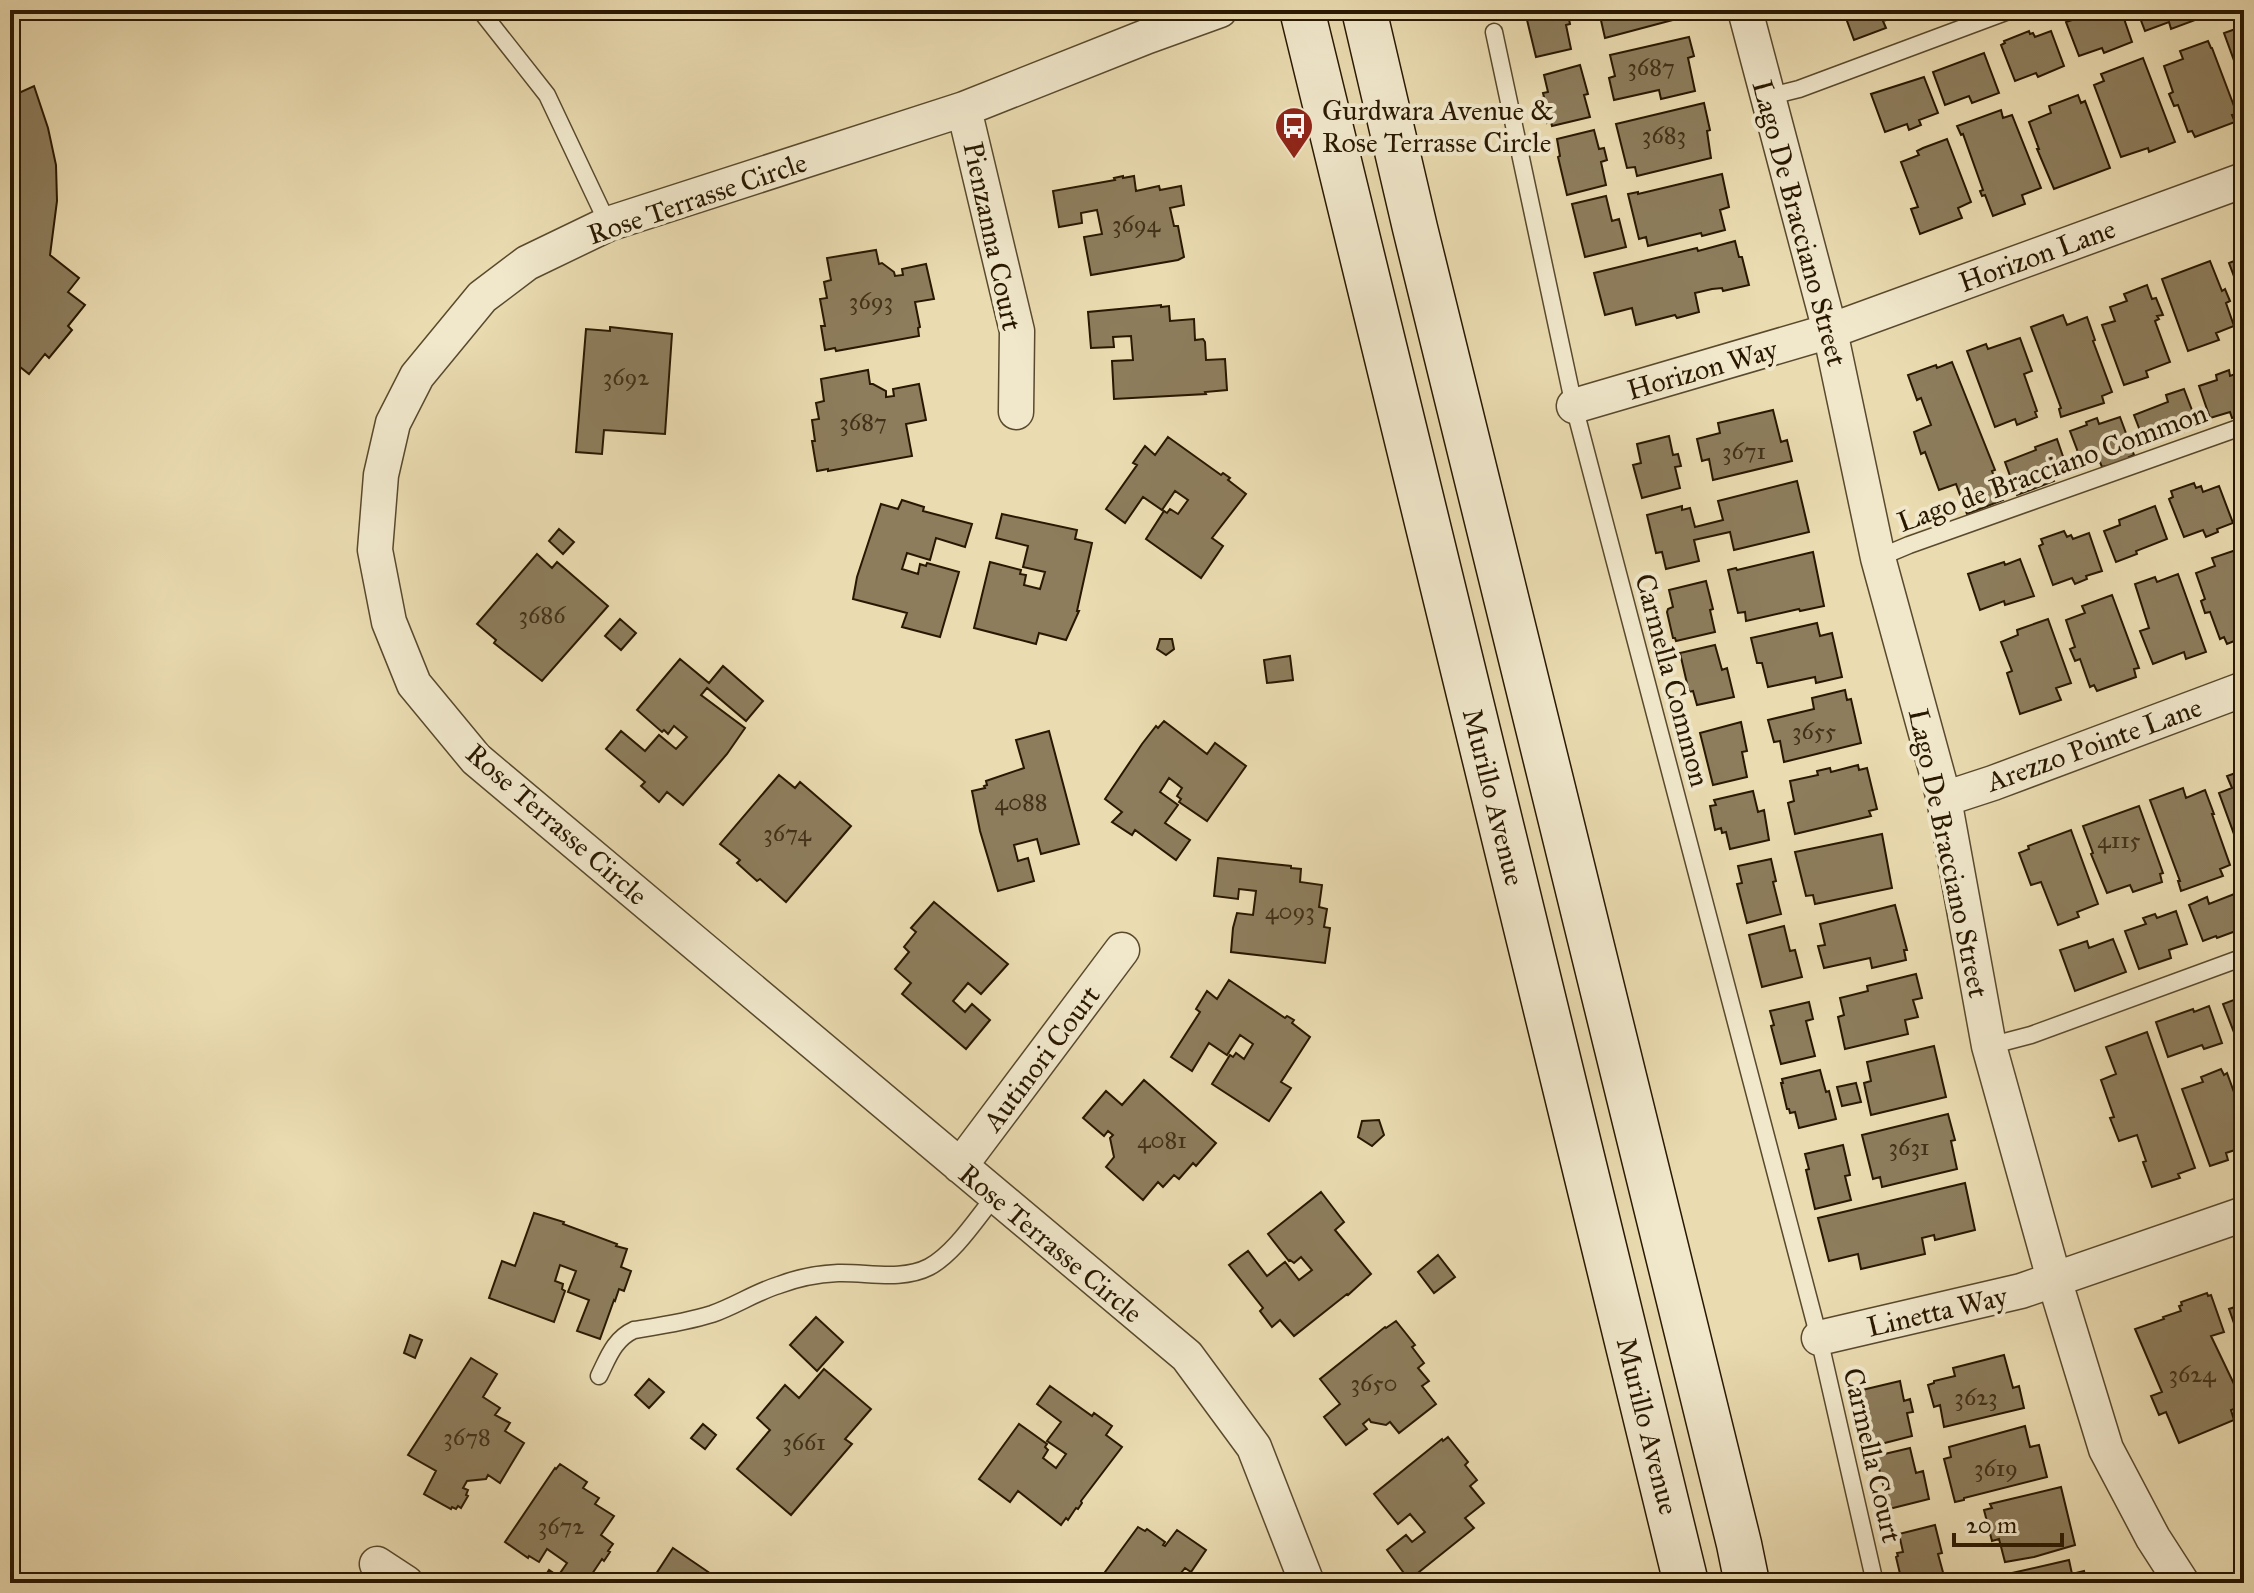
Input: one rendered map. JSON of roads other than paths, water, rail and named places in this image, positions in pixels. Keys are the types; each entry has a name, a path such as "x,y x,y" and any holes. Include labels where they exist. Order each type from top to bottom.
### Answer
{"main road":[{"name":"Murillo Avenue","path":"1302,10 1686,1583"},
{"path":"1364,10 1747,1583"}],"street":[{"name":"Rose Terrasse Circle","path":"1220,10 964,109 608,224 527,263 482,297 417,376 393,423 381,475 375,550 389,622 414,684 476,759 1187,1356 1254,1447 1307,1583"},
{"name":"Lago De Bracciano Street","path":"1745,10 1830,331 1878,558 1944,799 1989,1046 2054,1279 2106,1449 2153,1538 2182,1583"},
{"name":"Pienzanna Court","path":"964,109 1017,331 1016,412"},
{"name":"Horizon Lane","path":"1830,331 2244,180"},
{"name":"Horizon Way","path":"1574,406 1830,331"},
{"name":"Arezzo Pointe Lane","path":"1944,799 2244,689"},
{"name":"Autinori Court","path":"960,1166 1122,950"},
{"name":"Linetta Way","path":"1819,1338 2021,1291 2244,1214"},
{"path":"377,1564 406,1583"}],"lane":[{"path":"480,10 547,95 608,224"},
{"path":"1767,97 1799,89 2011,10"},
{"name":"Carmella Common","path":"1494,32 1574,406 1819,1338"},
{"name":"Lago de Bracciano Common","path":"1878,558 2244,426"},
{"path":"1989,1046 2031,1035 2244,957"},
{"path":"599,1376 614,1346 624,1334 634,1330 709,1315 776,1285 804,1278 838,1273 900,1274 930,1267 944,1256 995,1196"},
{"name":"Carmella Court","path":"1819,1338 1875,1583"}],"place":[{"name":"Gurdwara Avenue & Rose Terrasse Circle","path":"1294,160"}]}
